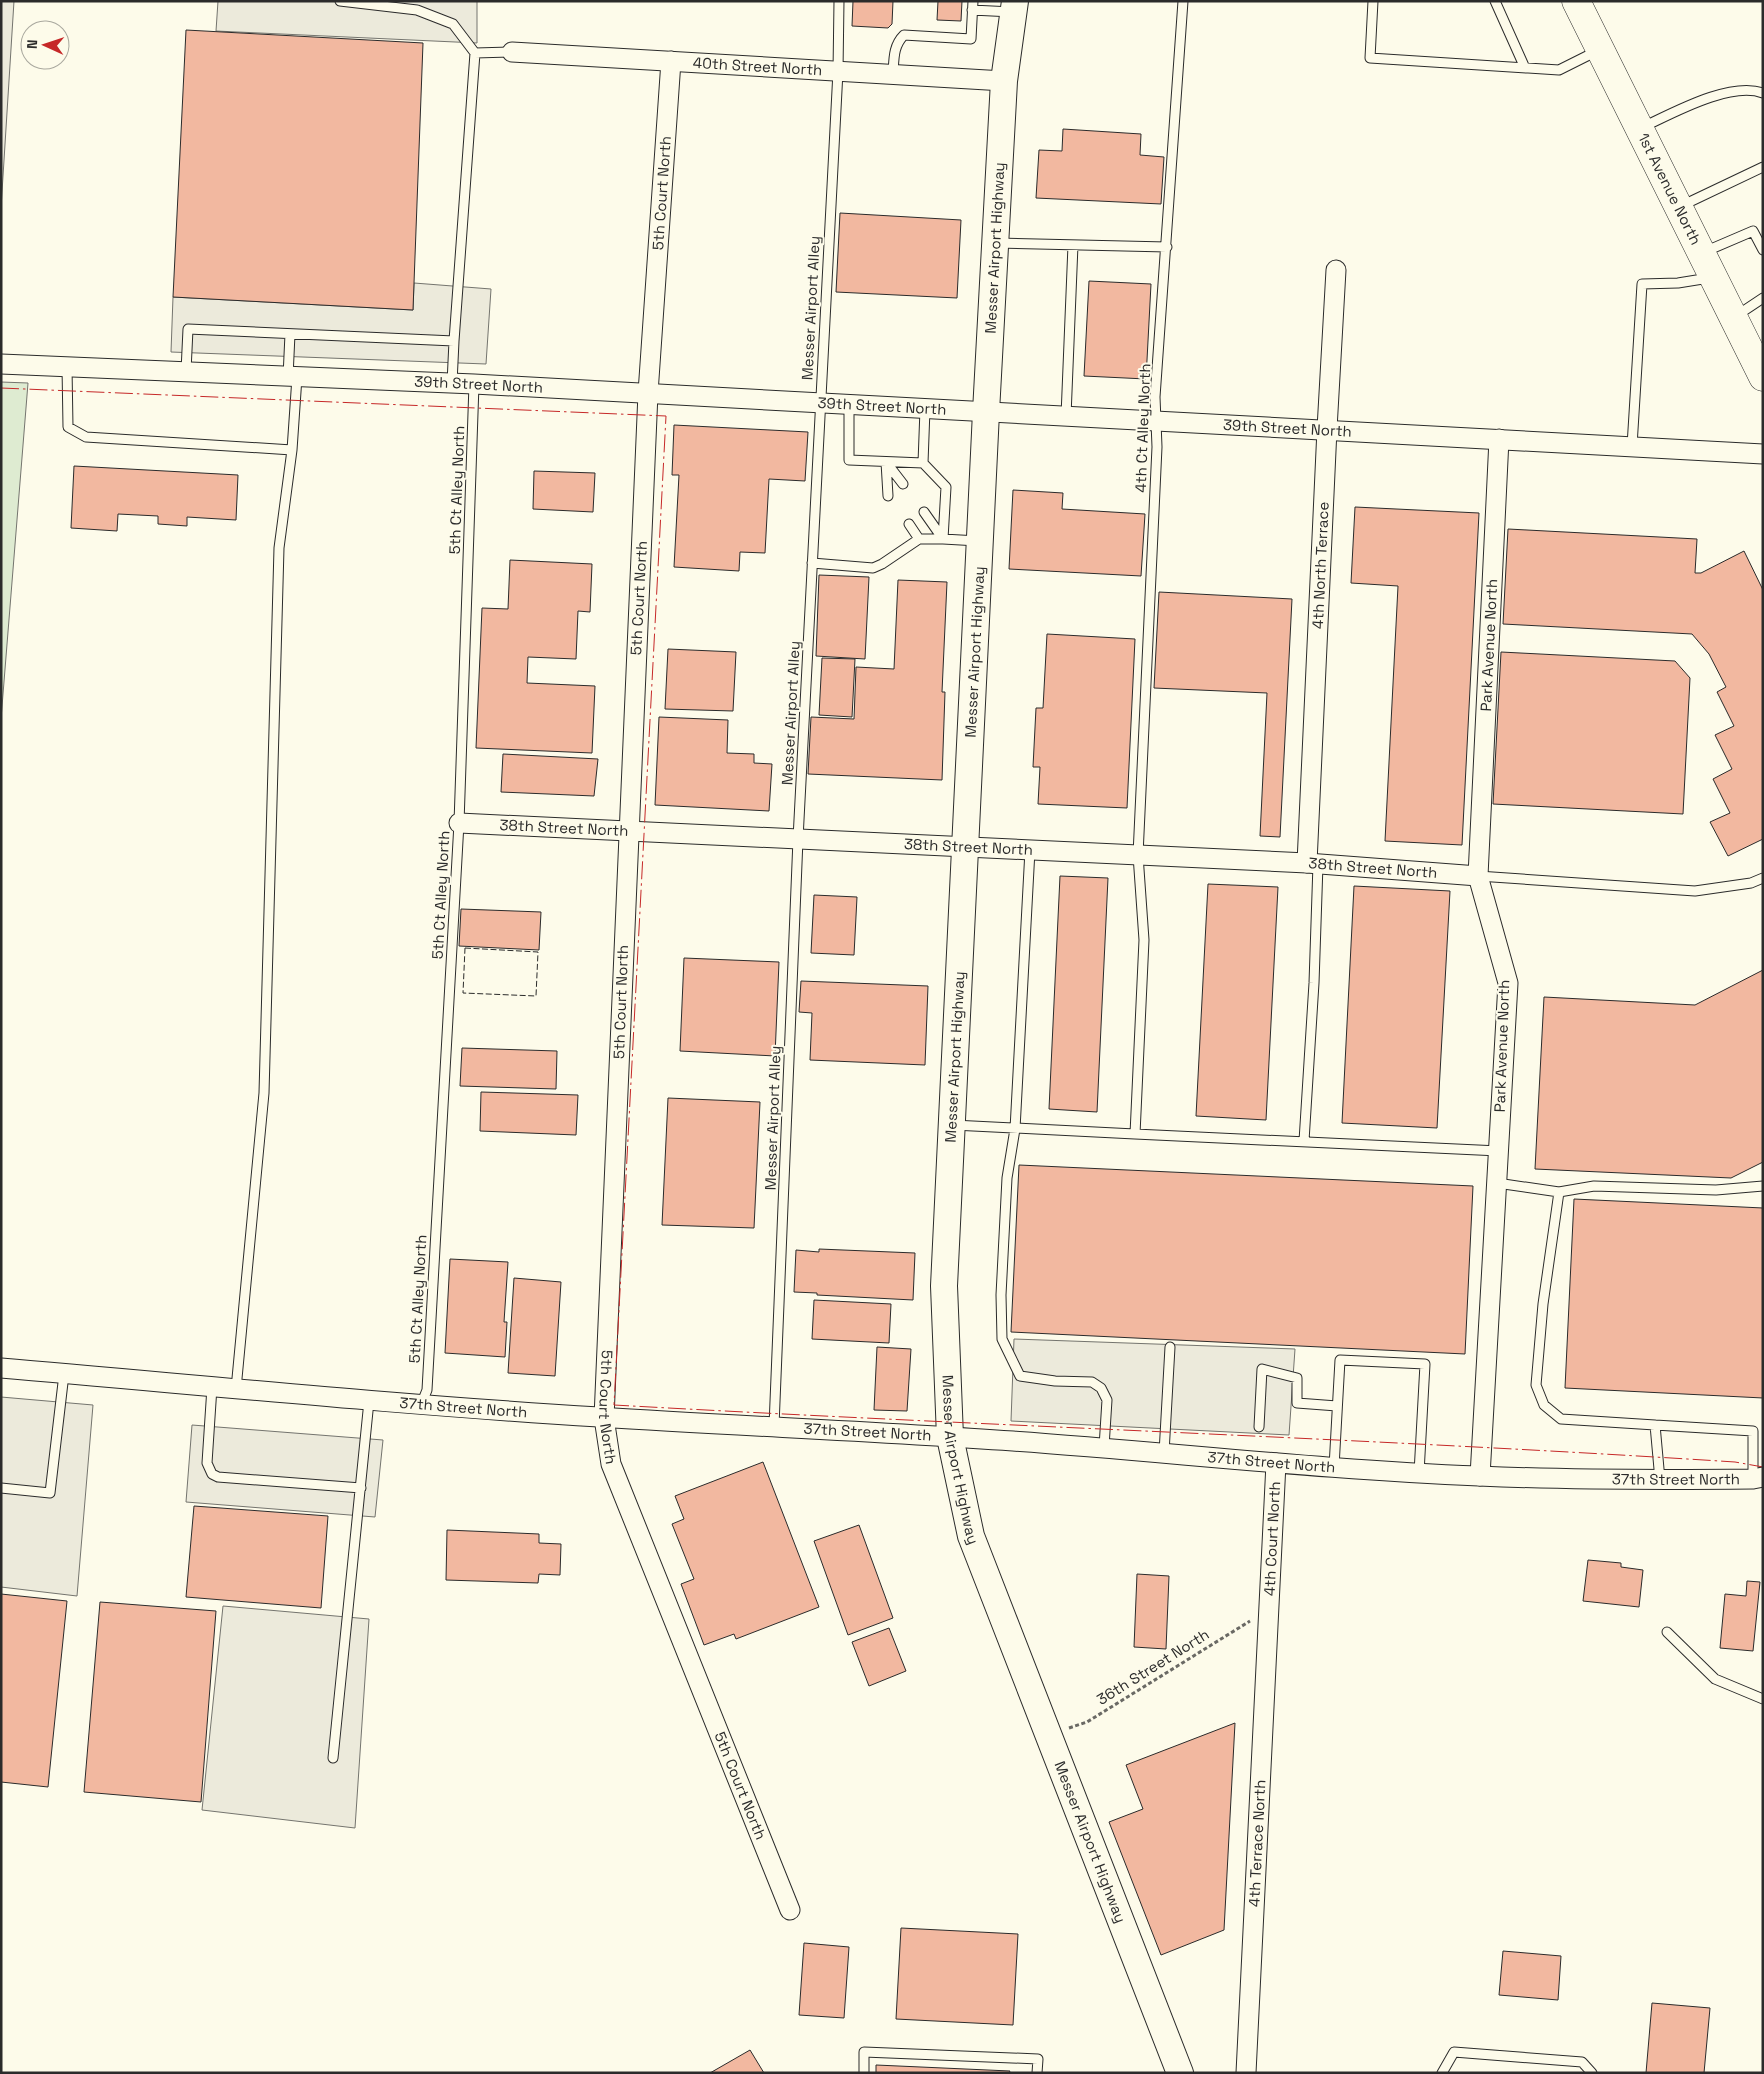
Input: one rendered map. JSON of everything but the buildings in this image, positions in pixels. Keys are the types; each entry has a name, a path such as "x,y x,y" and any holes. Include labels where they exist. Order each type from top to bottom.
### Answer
{"main road":[{"name":"1st Avenue North","path":"1576,1 1763,377"},
{"name":"Messer Airport Highway","path":"1014,7 1004,81 995,242 944,1286 950,1436 971,1536 1180,2073"}],"street":[{"name":"40th Street North","path":"512,52 1004,81"},
{"name":"5th Court North","path":"671,61 648,393 604,1418 611,1464 790,1910"},
{"name":"4th North Terrace","path":"1313,864 1326,429 1336,270"},
{"name":"39th Street North","path":"1,364 474,384 1763,454"},
{"name":"Park Avenue North","path":"1480,1476 1508,983 1478,876 1499,439"},
{"name":"38th Street North","path":"459,822 1313,864 1478,876"},
{"name":"37th Street North","path":"1,1368 420,1405 604,1418 950,1436 1418,1473 1660,1480 1758,1478"},
{"name":"4th Court North","path":"1267,1614 1276,1463"},
{"name":"4th Terrace North","path":"1246,2073 1267,1614"}],"lane":[{"path":"340,1 417,10 453,24 476,53 452,383"},
{"name":"Messer Airport Alley","path":"774,1426 798,839 819,404 838,71 839,1"},
{"name":"4th Ct Alley North","path":"1135,1134 1144,940 1138,855 1156,457 1155,396 1167,248 1183,1"},
{"path":"1373,1 1370,58 1559,70 1600,50"},
{"path":"1495,1 1525,68"},
{"path":"893,74 895,50 898,41 904,35 971,39 972,6 1014,7"},
{"path":"476,53 512,52"},
{"path":"1639,129 1700,100 1739,91 1755,90 1763,92"},
{"path":"1678,207 1763,167"},
{"path":"1701,253 1753,231 1763,250"},
{"path":"995,242 1167,248"},
{"path":"1066,416 1072,244"},
{"path":"1632,446 1642,284 1678,284 1713,277"},
{"path":"1733,318 1763,298"},
{"path":"186,371 188,329 454,341"},
{"path":"236,1389 264,1093 279,548 292,450 293,377 290,334"},
{"path":"66,367 68,427 86,437 292,450"},
{"name":"5th Ct Alley North","path":"420,1405 427,1390 459,822 474,384"},
{"path":"849,405 849,460 923,463 946,487 943,539"},
{"path":"923,463 925,409"},
{"path":"886,462 903,484"},
{"path":"886,462 888,496"},
{"path":"924,512 943,539"},
{"path":"909,524 919,539"},
{"path":"812,563 873,568 919,539 980,541"},
{"path":"1030,850 1015,1129 1007,1178 1000,1295 1002,1339 1020,1376 1055,1381 1092,1382 1101,1388 1107,1400 1104,1447"},
{"path":"1304,1142 1314,983 1313,864"},
{"path":"1478,876 1695,891 1751,883 1763,878"},
{"path":"952,1125 1498,1151"},
{"path":"1496,1183 1559,1192 1594,1186 1716,1190 1763,1186"},
{"path":"1559,1192 1543,1304 1536,1385 1544,1405 1561,1419 1758,1430 1758,1478"},
{"path":"1164,1453 1170,1348"},
{"path":"1334,1467 1340,1360 1424,1364 1418,1473"},
{"path":"1259,1427 1262,1369 1298,1378 1296,1403 1338,1406"},
{"path":"1,1488 50,1492 64,1374"},
{"path":"212,1387 206,1464 212,1474 218,1477 360,1488"},
{"path":"333,1758 369,1401"},
{"path":"1655,1425 1660,1480"},
{"path":"1667,1632 1715,1679 1763,1699"},
{"path":"864,2073 864,2052 1038,2059 1037,2073"},
{"path":"1442,2073 1454,2052 1582,2062 1592,2073"}],"path":[{"name":"36th Street North","path":"1048,1735 1087,1722 1245,1623 1267,1614"}],"green space":[{"path":"1,382 28,383 1,719"}],"shaded area":[{"path":"1,1 14,1 1,208"},
{"path":"218,1 477,1 477,43 216,31"},
{"path":"414,283 491,289 486,364 171,352 173,297 413,310"},
{"path":"1014,1339 1295,1349 1289,1435 1011,1421"},
{"path":"1,1397 93,1405 77,1596 1,1587"},
{"path":"192,1425 383,1440 375,1517 186,1502"},
{"path":"223,1606 369,1619 355,1828 202,1810"}],"fence":[{"path":"465,948 538,952 536,996 463,993 465,948"}],"power":[{"path":"1,388 666,416 614,1405 1455,1446 1735,1462 1763,1467"}]}
